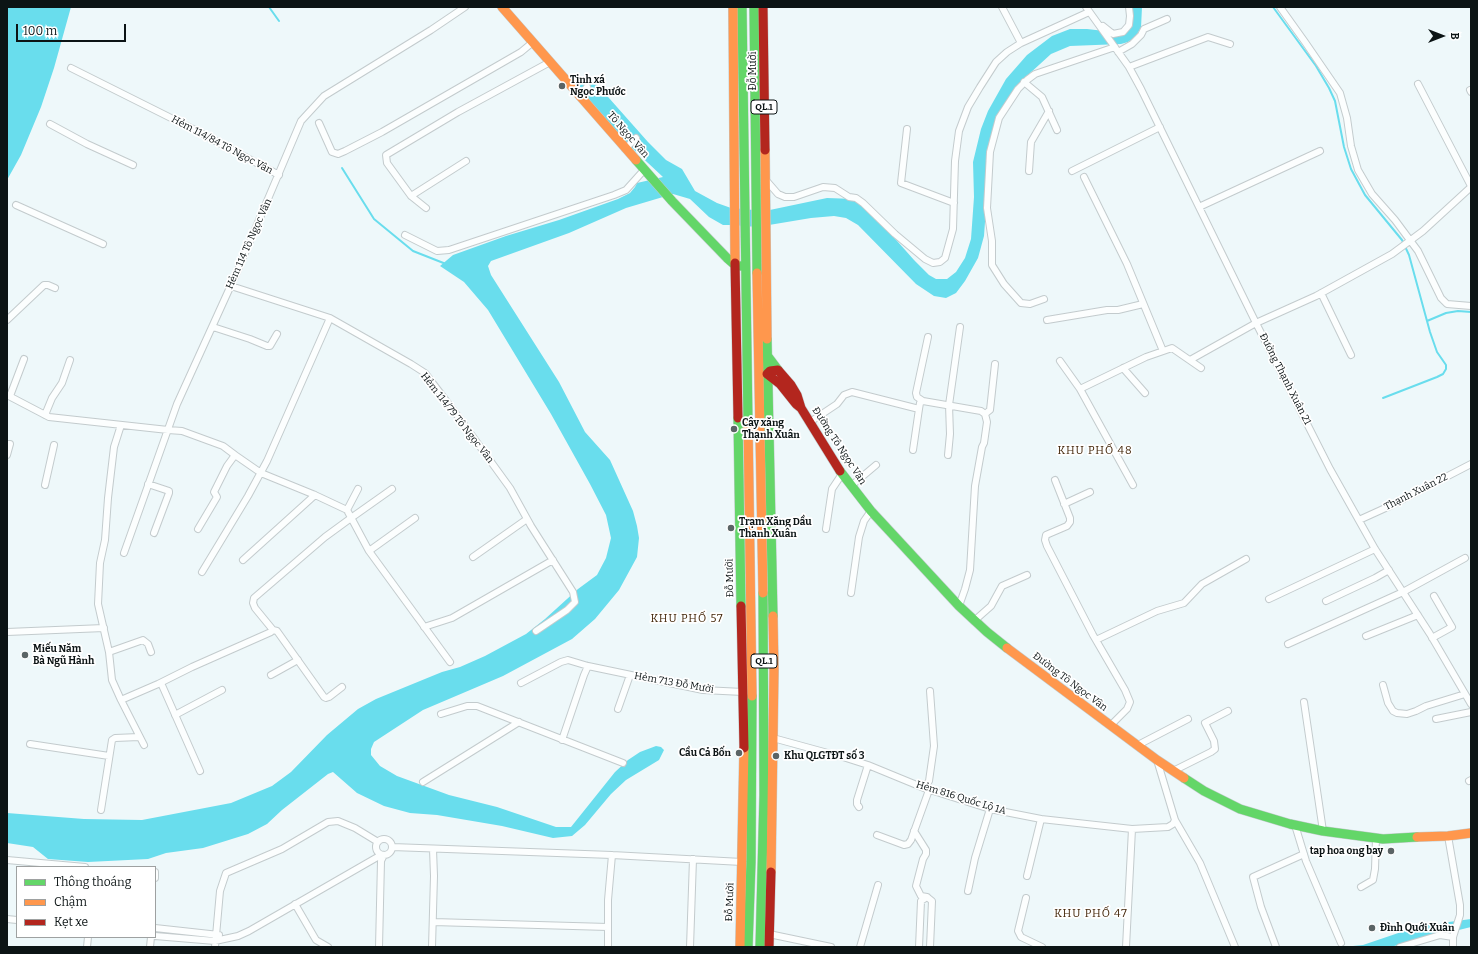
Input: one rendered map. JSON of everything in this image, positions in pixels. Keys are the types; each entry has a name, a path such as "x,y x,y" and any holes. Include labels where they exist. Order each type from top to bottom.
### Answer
{"main road":[{"name":"Tô Ngọc Vân","path":"502,7 550,62 582,95 672,201 727,258 735,265 745,268"},
{"name":"Đỗ Mười","path":"733,7 734,206 748,947"},
{"name":"Đỗ Mười","path":"740,947 746,862 752,667 741,7"},
{"name":"Đỗ Mười","path":"754,7 760,206"},
{"name":"Đỗ Mười","path":"760,206 765,179 763,7"},
{"name":"QL.1","path":"760,206 767,355 762,374 764,802 760,947"},
{"name":"QL.1","path":"761,233 758,344 762,374 774,670 769,947"},
{"name":"Đường Tô Ngọc Vân","path":"758,344 791,385 797,395 801,408 851,486 871,511 959,606 974,621 1054,684 1173,771 1204,792 1240,809 1295,825 1323,831 1376,838 1448,836 1471,833"},
{"path":"737,375 762,374 778,370"},
{"path":"762,374 780,384 801,408"}],"street":[{"name":"Hẻm 114 Tô Ngọc Vân","path":"124,553 177,404 231,286 301,121 324,96 344,85 465,7"},
{"path":"1002,7 1021,43"},
{"path":"765,179 778,194 785,197 794,197 824,187 834,188 849,197 856,198 925,259 933,263 940,262 945,258 953,229 955,161 959,131 968,107 996,62 1007,52 1021,43 1087,9 1096,22 1099,22 1113,34 1123,32 1129,25 1130,16 1128,7"},
{"path":"1280,7 1340,93 1347,118 1351,146 1358,170 1372,194 1418,251 1441,298 1447,304 1471,306"},
{"path":"1044,299 1030,304 1021,303 1004,284 992,265 992,241 987,208 990,152 999,118 1011,98 1024,82 1035,74 1132,44 1144,29 1167,19"},
{"name":"Đường Thạnh Xuân 21","path":"1096,22 1129,67 1330,469 1375,549 1418,615 1471,704"},
{"path":"1129,67 1208,37 1230,44"},
{"path":"319,123 332,152 338,154 345,152 515,56 533,42"},
{"path":"426,208 411,196 386,163 386,155 458,112 550,62"},
{"name":"Hẻm 114/84 Tô Ngọc Vân","path":"71,68 166,115 279,175"},
{"path":"1024,82 1039,94 1049,111 1057,130"},
{"path":"1190,360 1256,323 1321,293 1392,254 1423,231 1471,186 1418,84"},
{"path":"582,95 587,87"},
{"path":"1029,171 1031,142 1049,111"},
{"path":"50,124 87,144 133,165"},
{"path":"1072,171 1160,127"},
{"path":"907,129 900,183 954,203"},
{"path":"626,147 636,138"},
{"path":"1199,207 1320,151"},
{"path":"411,196 466,161"},
{"path":"405,235 437,251 448,250 614,195 626,190 647,173"},
{"path":"1084,177 1127,264 1163,351"},
{"path":"16,205 103,244"},
{"path":"7,320 44,285 55,288"},
{"name":"Hẻm 114/79 Tô Ngọc Vân","path":"231,286 330,318 411,364 424,374 460,419 510,488 527,519 573,592 575,602 568,610 536,631"},
{"path":"1321,293 1350,355"},
{"path":"1047,320 1107,310 1118,310 1143,304"},
{"path":"202,572 261,473 330,318"},
{"path":"213,327 267,346 270,346 277,334"},
{"path":"948,455 949,405 960,327"},
{"path":"928,337 916,393 917,397 923,401 981,411 985,414 987,422 984,443 974,486 970,570 959,606"},
{"path":"1080,389 1146,357 1172,348 1201,368"},
{"path":"24,359 8,396 45,415 54,418 182,431 224,446 261,473 347,510 369,551 450,662"},
{"path":"45,415 52,398 62,383 70,360"},
{"path":"1060,361 1080,389 1134,485"},
{"path":"985,414 990,410 995,364"},
{"path":"1123,368 1146,393"},
{"path":"810,422 837,404 844,395 852,392 919,409"},
{"path":"913,450 920,403 923,401"},
{"path":"121,425 114,447 105,540 100,563 98,604 109,652 112,680 138,736 144,745"},
{"path":"7,444 10,444 7,455"},
{"path":"45,485 54,446"},
{"path":"198,529 217,497 214,492 228,466 236,455"},
{"path":"851,486 876,464"},
{"name":"Thạnh Xuân 22","path":"1359,520 1392,505 1471,464"},
{"path":"826,529 832,489 842,474"},
{"path":"1055,480 1070,518 1070,522 1067,526 1046,535 1045,540 1047,546 1096,640 1125,690 1130,702 1127,709 1111,725"},
{"path":"148,484 169,491 170,493 154,532"},
{"path":"347,510 358,489"},
{"path":"342,687 326,698 277,632 273,630 255,608 253,603 254,598 350,518 392,489"},
{"path":"1064,504 1090,492"},
{"path":"243,560 315,495"},
{"path":"851,593 859,537 864,521 871,511"},
{"path":"369,551 415,518"},
{"path":"473,557 527,519"},
{"path":"1270,599 1375,549"},
{"path":"1288,644 1403,592 1465,558"},
{"path":"1096,640 1157,611 1184,603 1202,584 1246,559"},
{"path":"424,627 452,618 553,560"},
{"path":"1326,601 1389,570"},
{"path":"974,621 991,606 1002,586 1027,576"},
{"path":"1432,638 1452,627 1434,596"},
{"path":"1366,636 1418,615"},
{"path":"7,632 104,628"},
{"path":"121,700 235,649 273,630"},
{"path":"109,652 143,640 148,644 151,652"},
{"path":"271,676 298,660"},
{"name":"Hẻm 713 Đỗ Mười","path":"521,683 561,662 568,660 588,666 703,690 743,692"},
{"path":"562,740 588,666"},
{"name":"Hẻm 713 Đỗ Mười","path":"618,709 630,675"},
{"path":"161,683 200,771"},
{"path":"1383,685 1388,703 1393,711 1397,713 1407,714 1426,706 1465,694"},
{"path":"175,715 222,690"},
{"path":"877,835 904,845 908,844 914,831 929,781 934,746 930,691"},
{"path":"1304,702 1323,831"},
{"path":"441,714 467,706 477,706 623,763"},
{"path":"1173,771 1211,752 1215,748 1214,741 1205,722 1228,711"},
{"path":"1436,719 1471,712"},
{"path":"1138,745 1188,719"},
{"path":"423,782 519,722"},
{"path":"101,810 112,740 114,738 138,736"},
{"name":"Hẻm 816 Quốc Lộ 1A","path":"773,738 824,751 868,765 927,789 990,809 1041,819 1132,829 1168,827 1173,824 1175,820"},
{"path":"30,744 109,756"},
{"path":"1157,760 1175,820 1200,863 1235,947"},
{"path":"859,807 857,800 868,765"},
{"path":"968,891 975,858 990,809"},
{"path":"1027,876 1041,819"},
{"path":"215,944 220,890 226,873 282,849 328,822 338,821 355,828 378,842"},
{"path":"1295,825 1304,854 1341,943"},
{"path":"1126,947 1132,829"},
{"path":"914,831 926,850 916,886 921,896 927,897 932,901 930,947"},
{"path":"1448,836 1460,905 1460,915 1454,935 1453,947"},
{"path":"1361,887 1373,880 1375,869 1376,838"},
{"path":"156,936 215,944 226,938 238,936 382,855 386,855 390,852 392,847 391,842 387,839 382,839 378,842 376,847 377,852 382,855"},
{"path":"392,847 612,855 746,862"},
{"path":"432,947 434,876 433,849"},
{"path":"1276,947 1261,907 1253,877 1304,854"},
{"path":"379,947 382,855"},
{"path":"608,947 608,900 612,855"},
{"path":"7,860 74,866"},
{"path":"690,947 693,860"},
{"path":"860,947 878,885"},
{"path":"919,947 921,901 927,897"},
{"path":"1026,898 1018,931 1020,937 1042,947"},
{"path":"295,904 316,940 328,947"},
{"path":"433,922 608,927"},
{"path":"156,928 216,934 226,938"},
{"path":"769,934 831,947"},
{"path":"1400,947 1440,935 1454,935"}],"water":[{"path":"7,7 71,7 54,68 41,107 21,155 7,180"},
{"path":"1133,7 1142,7 1141,28 1135,37 1128,42 1121,44 1070,46 1051,54 1028,75 1009,99 990,151 984,236 978,258 965,281 956,293 946,298 934,296 916,284 858,225 846,218 834,216 811,218 757,227 723,225 709,217 690,199 673,194 626,208 569,233 491,261 488,266 491,275 559,382 585,432 610,460 633,511 639,538 637,557 619,590 595,619 572,639 503,676 423,710 374,742 371,749 371,755 380,766 397,776 449,795 497,807 556,827 571,827 615,772 628,760 640,752 656,746 661,747 664,750 659,760 626,780 611,794 585,825 572,836 553,838 502,826 437,815 410,813 384,806 357,793 333,772 328,774 282,810 267,824 248,834 203,848 166,853 148,859 88,862 48,859 33,847 7,843 7,813 84,819 142,820 231,803 272,786 291,772 327,735 358,709 376,699 485,656 526,634 578,589 597,575 606,558 611,538 606,515 551,414 488,310 464,282 440,266 453,255 618,199 630,193 637,183 663,177 618,135 592,104 579,85 581,78 585,77 591,79 666,160 682,169 695,191 717,203 731,208 765,211 827,198 855,199 866,206 929,275 936,279 947,279 956,272 965,258 971,239 974,197 973,162 981,129 988,111 1006,79 1027,55 1052,36 1070,29 1087,29 1122,33 1132,25"},
{"path":"1471,919 1471,927 1390,947 1343,947 1363,945 1419,926"}],"waterway":[{"path":"269,7 279,21"},
{"path":"1273,7 1316,66 1329,88 1335,101 1344,147 1351,169 1365,195 1402,240 1409,255 1437,352 1446,365 1446,369 1443,374 1383,398"},
{"path":"342,168 374,219 413,251 446,264"},
{"path":"1427,321 1446,313 1458,311 1471,312"}],"traffic: fast":[{"path":"742,7 748,423"},
{"path":"754,7 757,273"},
{"path":"636,160 672,201 727,258 735,265 740,266"},
{"path":"767,339 773,616"},
{"path":"766,354 778,370"},
{"path":"738,418 741,606"},
{"path":"840,471 871,511 959,606 1007,648"},
{"path":"760,947 764,795 763,593"},
{"path":"748,947 751,862 752,696"},
{"path":"1184,778 1204,791 1240,809 1290,824 1323,831 1383,839 1417,837"}],"traffic: slow":[{"path":"502,7 636,160"},
{"path":"733,7 735,263"},
{"path":"765,150 767,339"},
{"path":"757,273 763,593"},
{"path":"748,423 752,696"},
{"path":"771,872 774,670 773,616"},
{"path":"1007,648 1157,760 1184,778"},
{"path":"740,947 744,748"},
{"path":"1417,837 1448,836 1471,833"}],"traffic: jam":[{"path":"763,7 765,150"},
{"path":"735,263 738,418"},
{"path":"801,408 780,384 767,374 770,371 778,370 791,385 797,395 801,408 840,471"},
{"path":"741,606 744,748"},
{"path":"769,947 771,872"}],"place":[{"name":"Tịnh xá Ngọc Phước","path":"562,86"},
{"name":"Cây xăng Thạnh Xuân","path":"734,429"},
{"name":"Trạm Xăng Dầu Thanh Xuân","path":"731,528"},
{"name":"Miếu Năm Bà Ngũ Hành","path":"25,655"},
{"name":"Cầu Cả Bốn","path":"739,753"},
{"name":"Khu QLGTĐT số 3","path":"776,756"},
{"name":"tap hoa ong bay","path":"1391,851"},
{"name":"Đình Quới Xuân","path":"1372,928"}],"district":[{"name":"KHU PHỐ 48","path":"1095,451"},
{"name":"KHU PHỐ 57","path":"687,619"},
{"name":"KHU PHỐ 47","path":"1091,914"}]}
